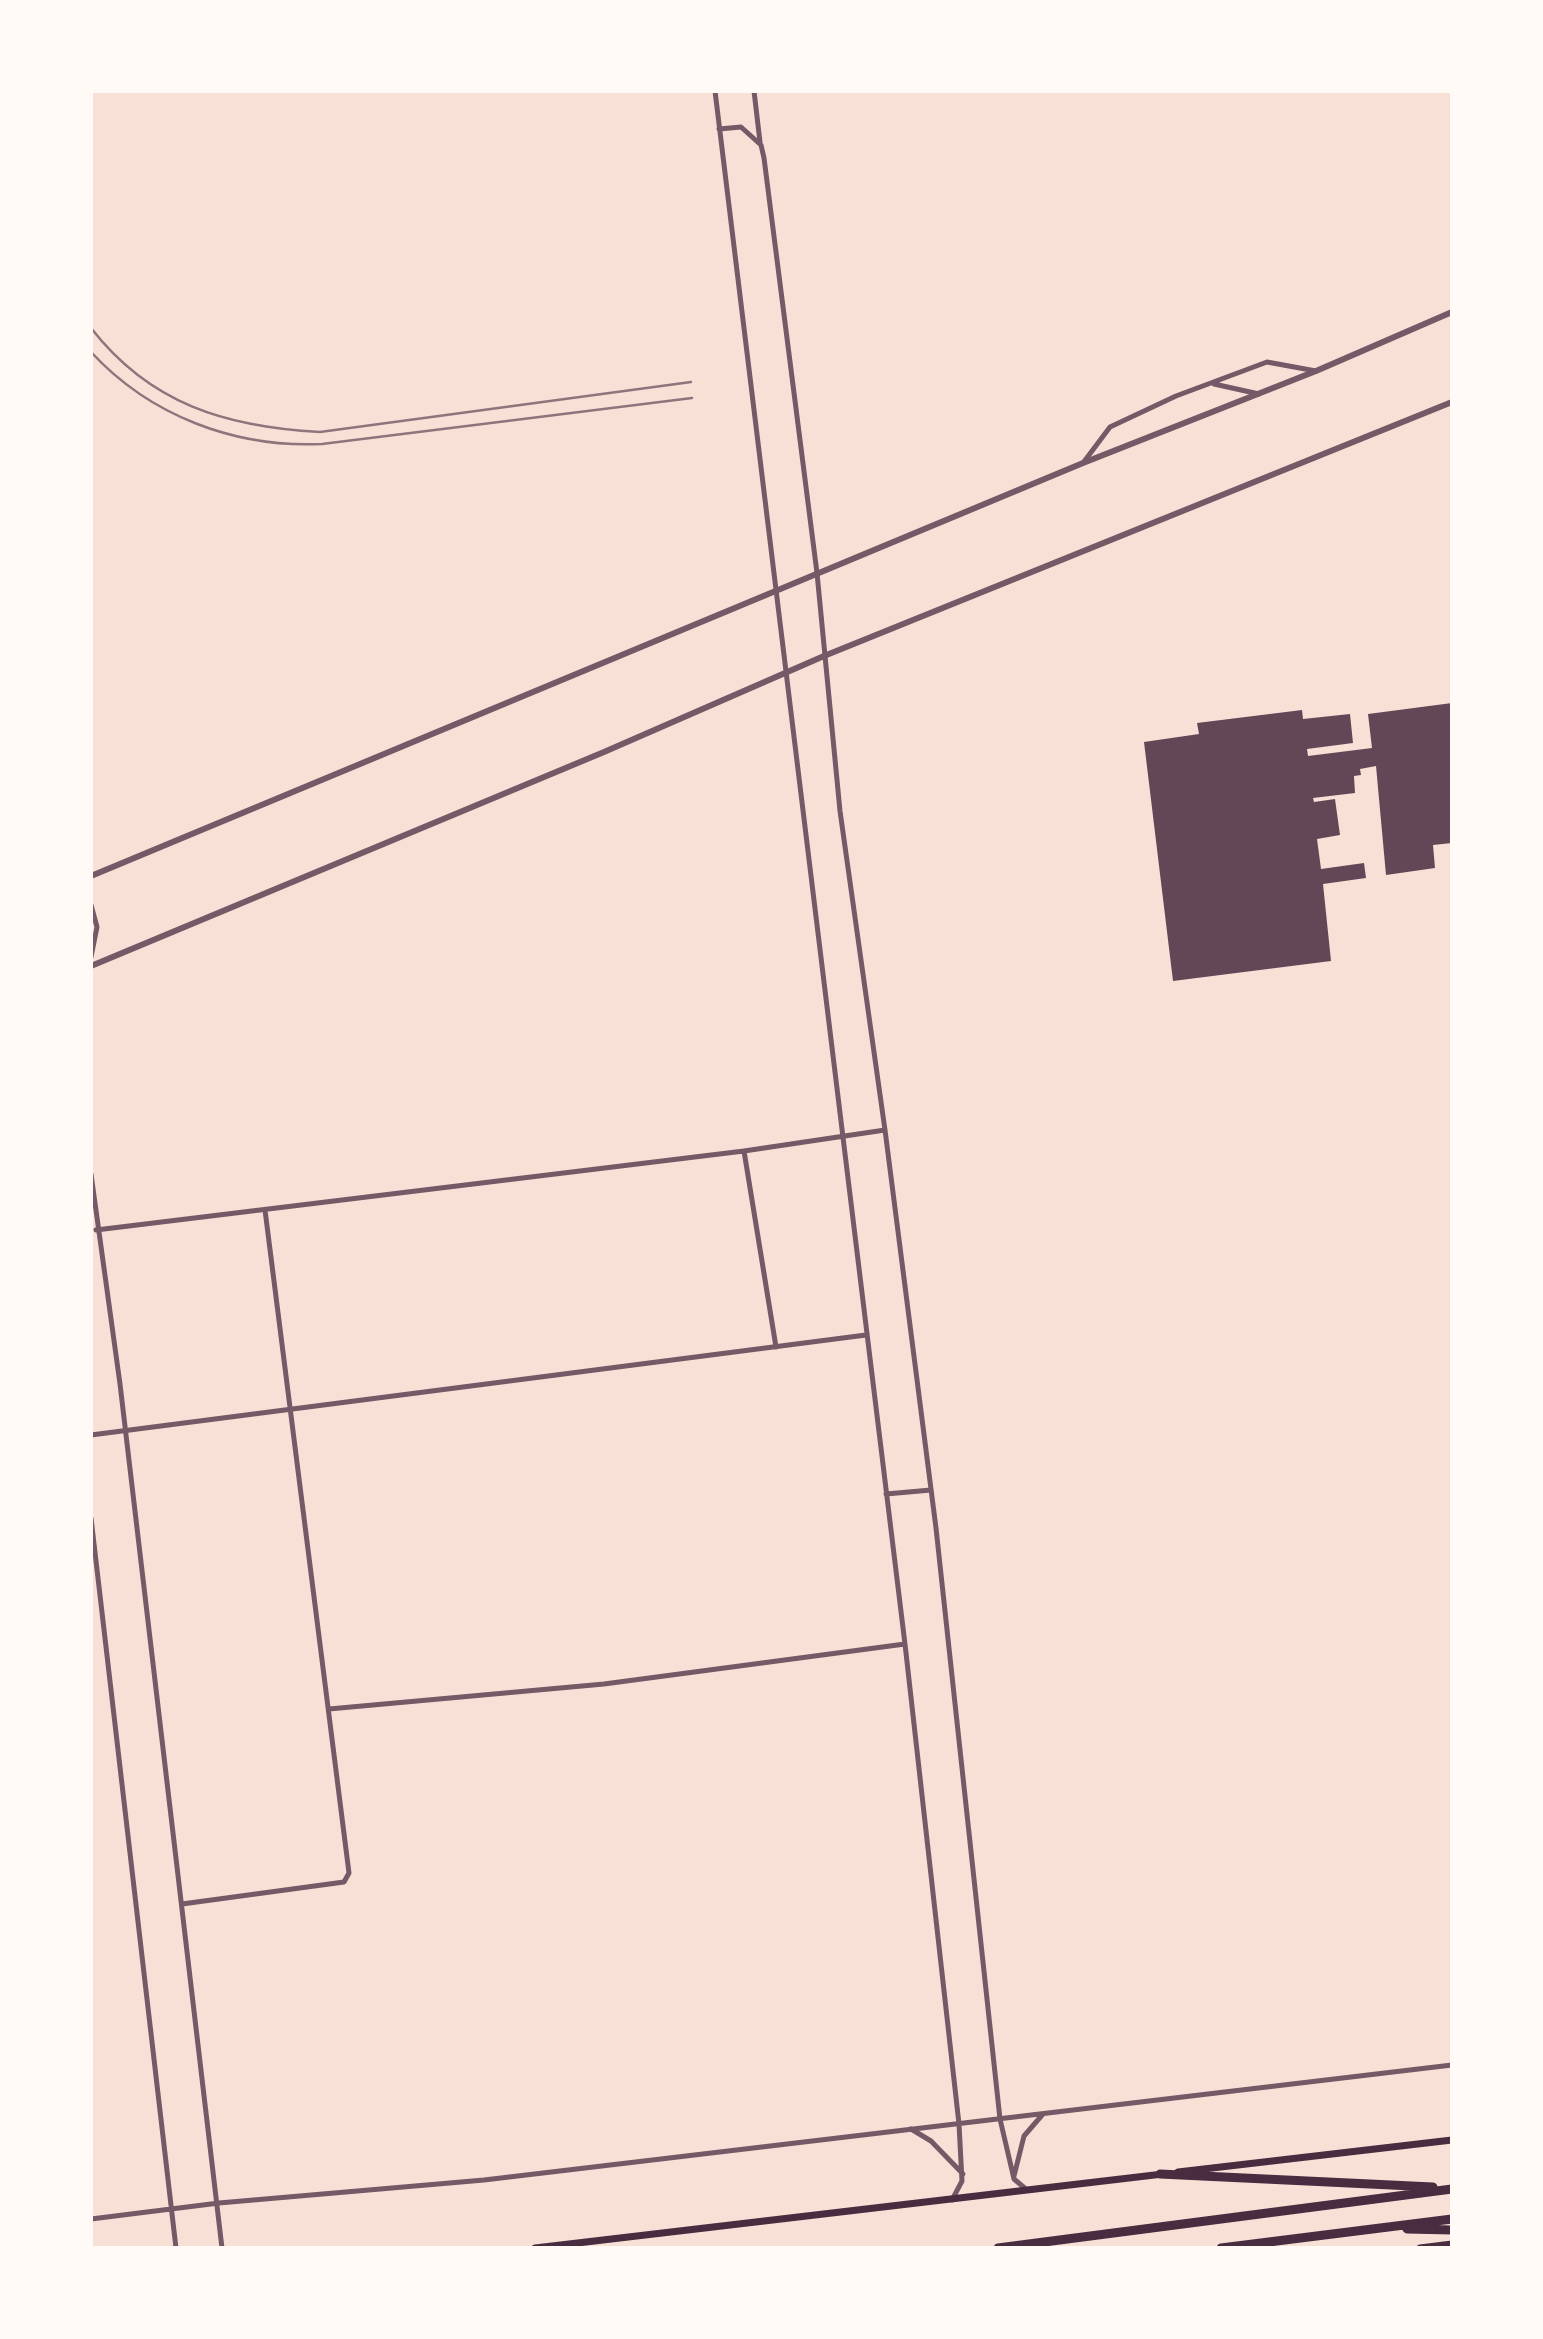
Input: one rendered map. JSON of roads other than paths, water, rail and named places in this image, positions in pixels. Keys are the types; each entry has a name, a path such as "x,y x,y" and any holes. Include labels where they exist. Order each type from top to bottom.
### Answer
{"highway":[{"path":"1160,2174 1452,2189"},
{"path":"998,2248 1452,2189"},
{"path":"1222,2248 1452,2219"},
{"path":"1370,2229 1452,2230"}],"main road":[{"path":"535,2248 1452,2140"},
{"path":"1420,2248 1452,2244"}],"street":[{"path":"715,91 905,1644 959,2124 963,2174 952,2200"},
{"path":"754,91 817,573 840,811 885,1130 931,1490 1000,2119 1007,2161 1014,2179 1027,2190"},
{"path":"719,129 741,127 761,145"},
{"path":"91,876 1083,463 1316,371 1452,312"},
{"path":"1083,463 1110,427 1176,396 1267,362 1316,371"},
{"path":"1213,383 1259,394"},
{"path":"91,966 604,752 824,656 1452,402"},
{"path":"91,905 97,927 91,957"},
{"path":"96,1230 744,1151 885,1130"},
{"path":"744,1151 776,1347"},
{"path":"91,1174 96,1230 125,1429 219,2203 222,2248"},
{"path":"182,1904 347,1880 349,1873 265,1210"},
{"path":"91,1435 866,1335"},
{"path":"886,1494 931,1490"},
{"path":"91,1518 176,2248"},
{"path":"329,1709 604,1684 905,1644"},
{"path":"91,2219 219,2203 484,2180 1452,2065"},
{"path":"1014,2179 1024,2136 1043,2113"},
{"path":"911,2129 931,2141 963,2174"}],"railway":[{"path":"91,328 138,376 192,407 222,417 286,429 320,432 691,382"},
{"path":"91,352 140,394 196,424 226,434 290,444 322,444 692,398"}]}
